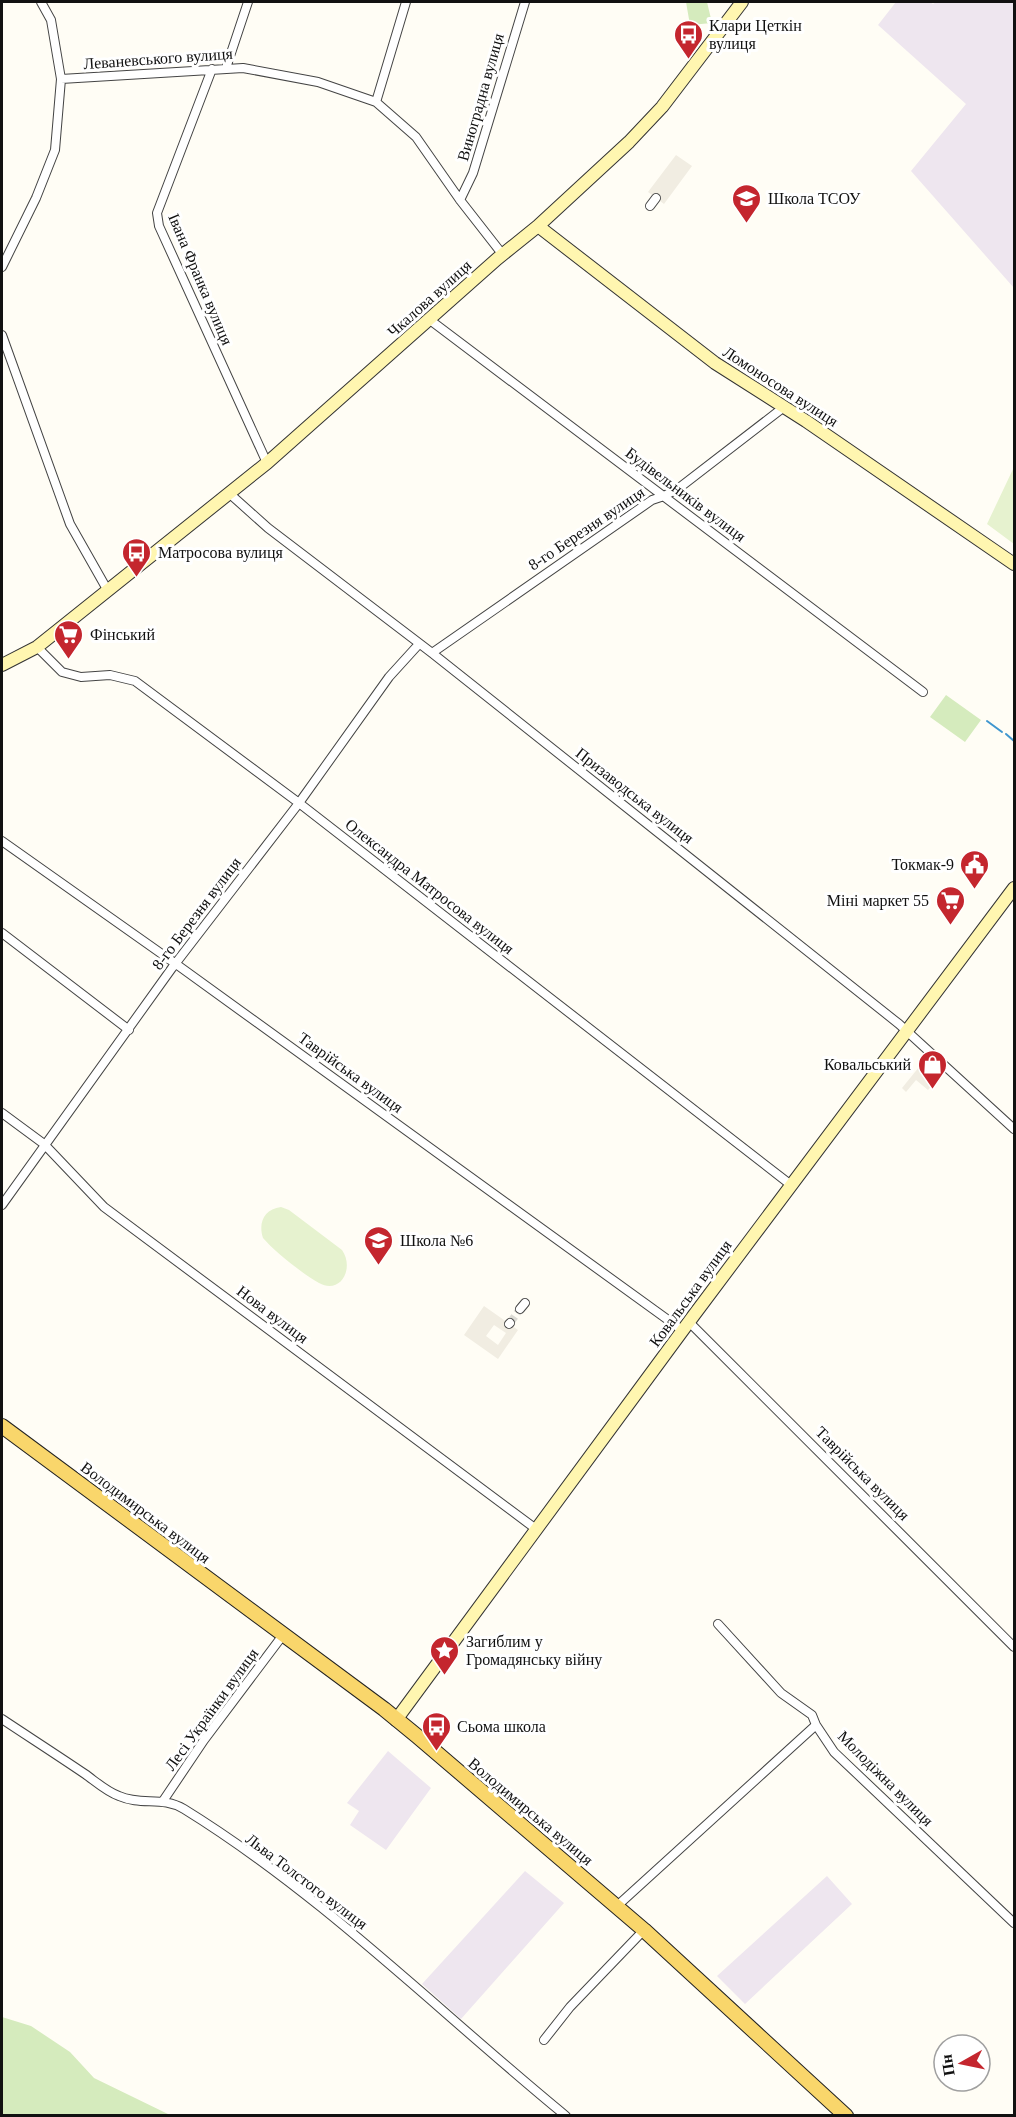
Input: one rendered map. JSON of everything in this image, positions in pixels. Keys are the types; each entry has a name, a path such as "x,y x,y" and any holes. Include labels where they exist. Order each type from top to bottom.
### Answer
{"main road":[{"name":"Володимирська вулиця","path":"2,1426 396,1720 617,1906 846,2115"}],"street":[{"path":"2,267 36,198 55,150 61,79 51,20 41,2"},
{"path":"226,68 248,2"},
{"path":"376,102 406,2"},
{"name":"Виноградна вулиця","path":"460,200 473,173 525,2"},
{"name":"Чкалова вулиця","path":"2,665 37,647 230,494 537,226 629,142 662,107 742,2"},
{"name":"Леваневського вулиця","path":"61,79 243,68 318,82 376,102 416,137 460,200 503,255"},
{"name":"Івана Франка вулиця","path":"212,69 157,213 159,226 267,463"},
{"path":"650,206 656,198"},
{"name":"Ломоносова вулиця","path":"537,226 715,363 784,407 1014,564"},
{"name":"Будівельників вулиця","path":"430,320 923,692"},
{"path":"2,335 70,524 108,591"},
{"name":"8-го Березня вулиця","path":"432,653 652,500 679,488 784,407"},
{"name":"Призаводська вулиця","path":"230,494 268,528 432,653 907,1030 1014,1129"},
{"name":"8-го Березня вулиця","path":"2,1205 44,1144 176,964 299,803 389,677 419,644"},
{"name":"Олександра Матросова вулиця","path":"37,647 62,672 81,677 110,675 135,681 299,803 791,1185"},
{"name":"Таврійська вулиця","path":"2,841 686,1326 1014,1647"},
{"name":"Ковальська вулиця","path":"396,1720 686,1326 1014,888"},
{"path":"2,933 129,1030"},
{"name":"Нова вулиця","path":"2,1113 44,1144 104,1207 536,1530"},
{"name":"Молодіжна вулиця","path":"718,1624 781,1693 812,1714 816,1725 834,1752 1014,1923"},
{"name":"Лесі Українки вулиця","path":"163,1801 204,1740 283,1635"},
{"name":"Льва Толстого вулиця","path":"2,1719 118,1796 142,1802 163,1801 182,1808 279,1875 418,1987 566,2115"},
{"path":"617,1906 816,1725"},
{"path":"544,2040 570,2007 644,1930"}],"shaded area":[{"path":"896,2 930,2 933,4 936,2 1014,2 1014,288 911,171 966,104 878,25"},
{"path":"676,155 692,166 664,204 648,192"},
{"path":"928,1056 931,1059 920,1072 929,1079 939,1066 943,1069 928,1090 916,1080 906,1092 902,1088"},
{"path":"484,1306 518,1330 498,1359 464,1335","holes":["494,1325 506,1333 498,1345 486,1336"]},
{"path":"388,1751 431,1788 386,1850 350,1825 359,1811 347,1803"},
{"path":"525,1871 564,1903 461,2019 422,1984"},
{"path":"827,1876 852,1904 745,2004 717,1976"}],"green space":[{"path":"686,2 707,2 712,23 690,25"},
{"path":"1014,467 1014,544 987,524"},
{"path":"946,695 981,720 965,742 930,717"},
{"path":"281,1207 289,1210 342,1250 347,1265 346,1272 339,1283 327,1286 319,1283 298,1269 263,1238 261,1227 264,1218 270,1211"},
{"path":"2,2017 31,2026 70,2052 94,2078 170,2115 2,2115"}],"waterway":[{"path":"987,721 1002,732"},
{"path":"1006,734 1014,741"}],"tunnel":[{"path":"510,1323 520,1309"}],"place":[{"name":"Клари Цеткін вулиця","path":"688,60"},
{"name":"Школа ТСОУ","path":"747,224"},
{"name":"Матросова вулиця","path":"137,578"},
{"name":"Фінський","path":"69,660"},
{"name":"Токмак-9","path":"975,890"},
{"name":"Міні маркет 55","path":"950,926"},
{"name":"Ковальський","path":"932,1090"},
{"name":"Школа №6","path":"379,1266"},
{"name":"Загиблим у Громадянську війну","path":"445,1676"},
{"name":"Сьома школа","path":"436,1752"}]}
